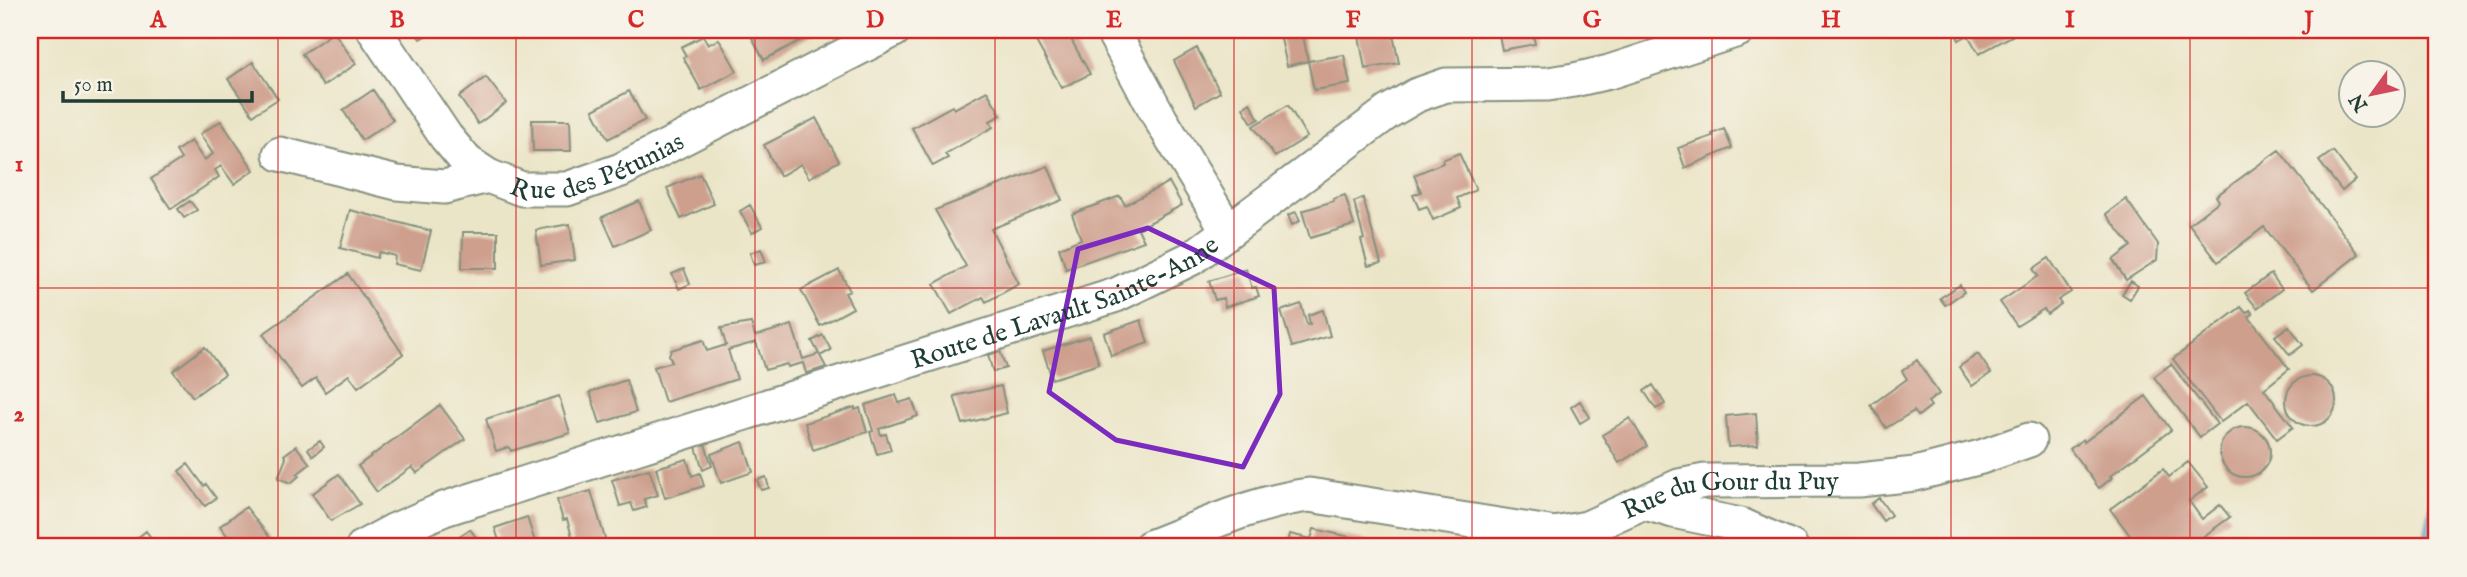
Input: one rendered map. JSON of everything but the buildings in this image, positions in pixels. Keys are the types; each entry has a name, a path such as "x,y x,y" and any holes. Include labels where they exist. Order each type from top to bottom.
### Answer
{"street":[{"path":"374,30 446,137 467,162 488,176"},
{"name":"Rue des Pétunias","path":"280,154 397,183 444,187 488,176 522,189 567,189 621,170 894,30"},
{"path":"1112,30 1161,120 1228,231"},
{"name":"Route de Lavault Sainte-Anne","path":"363,547 444,509 1116,295 1192,258 1388,112 1417,95 1446,85 1548,84 1574,80 1609,72 1738,30"},
{"name":"Rue du Gour du Puy","path":"1150,547 1244,510 1283,498 1310,495 1555,534 1587,528 1679,486 1705,481 1859,480 1915,474 1981,457 2029,440"},
{"path":"1645,503 1741,525 1791,547"}],"highlighted area":[{"path":"1148,228 1274,288 1280,394 1243,467 1116,440 1049,392 1078,249"}],"water":[{"path":"2437,466 2437,547 2423,547"}]}
